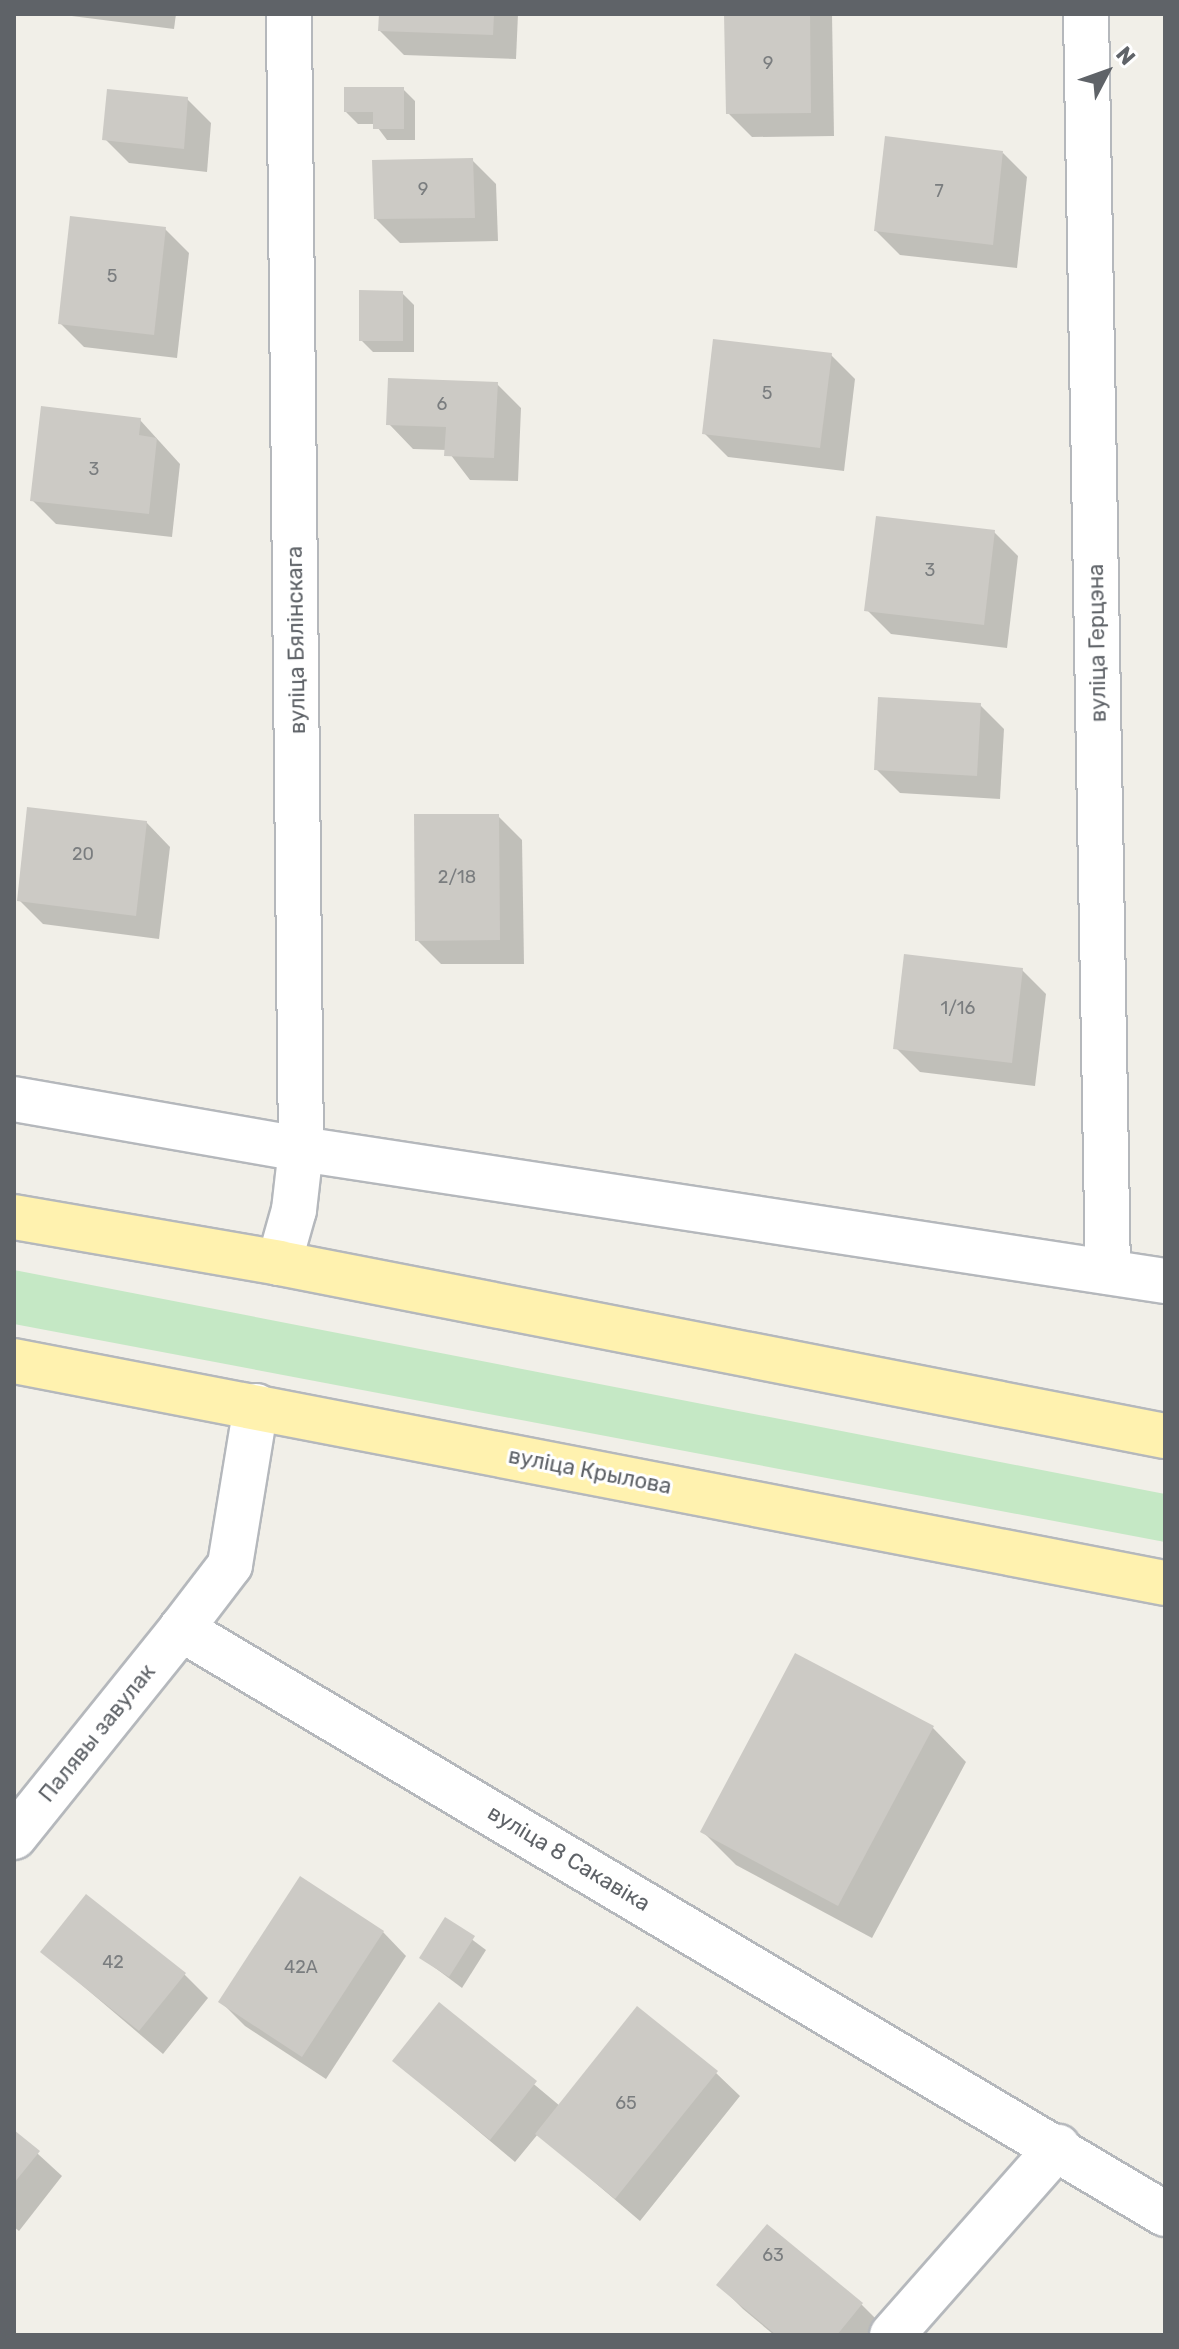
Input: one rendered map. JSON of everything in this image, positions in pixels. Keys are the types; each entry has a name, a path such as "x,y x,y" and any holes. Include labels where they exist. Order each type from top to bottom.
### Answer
{"main road":[{"path":"14,1217 279,1263 1165,1436"},
{"name":"вуліца Крылова","path":"14,1361 1165,1583"}],"street":[{"name":"вуліца Бялінскага","path":"279,1263 294,1210 301,1149 289,14"},
{"name":"вуліца Герцэна","path":"1086,14 1108,1272"},
{"path":"14,1099 301,1149 1165,1281"},
{"path":"181,1629 230,1565 256,1406"},
{"name":"Палявы завулак","path":"14,1837 181,1629"},
{"name":"вуліца 8 Сакавіка","path":"181,1629 1058,2147 1165,2214"},
{"path":"892,2335 1058,2147"}],"green space":[{"path":"14,1270 1165,1494 1165,1542 14,1324"}],"building":[{"path":"379,14 494,14 493,35 378,31"},
{"path":"724,14 810,14 811,113 726,114"},
{"path":"344,87 404,87 404,129 373,129 373,112 344,112"},
{"path":"107,89 188,97 184,149 102,140"},
{"path":"885,136 1003,151 993,245 874,231"},
{"path":"473,158 475,218 374,219 372,160"},
{"path":"70,216 166,227 154,335 58,324"},
{"path":"359,290 403,291 403,341 359,341"},
{"path":"713,339 832,353 820,448 702,434"},
{"path":"388,378 498,382 494,458 444,456 446,427 386,425"},
{"path":"41,406 141,418 139,435 157,438 149,514 30,501"},
{"path":"876,516 995,530 984,625 864,611"},
{"path":"878,697 981,703 977,776 874,770"},
{"path":"27,807 147,821 136,916 17,901"},
{"path":"414,814 499,814 500,940 415,941"},
{"path":"904,954 1023,968 1012,1063 893,1049"},
{"path":"795,1653 934,1726 838,1906 700,1832"},
{"path":"300,1876 384,1931 302,2057 218,2002"},
{"path":"86,1894 186,1973 139,2031 40,1952"},
{"path":"445,1917 475,1936 449,1977 419,1958"},
{"path":"439,2002 537,2081 490,2140 392,2061"},
{"path":"637,2006 718,2071 615,2199 535,2134"},
{"path":"14,2130 40,2151 14,2183"},
{"path":"767,2224 863,2303 837,2335 776,2335 716,2285"}]}
